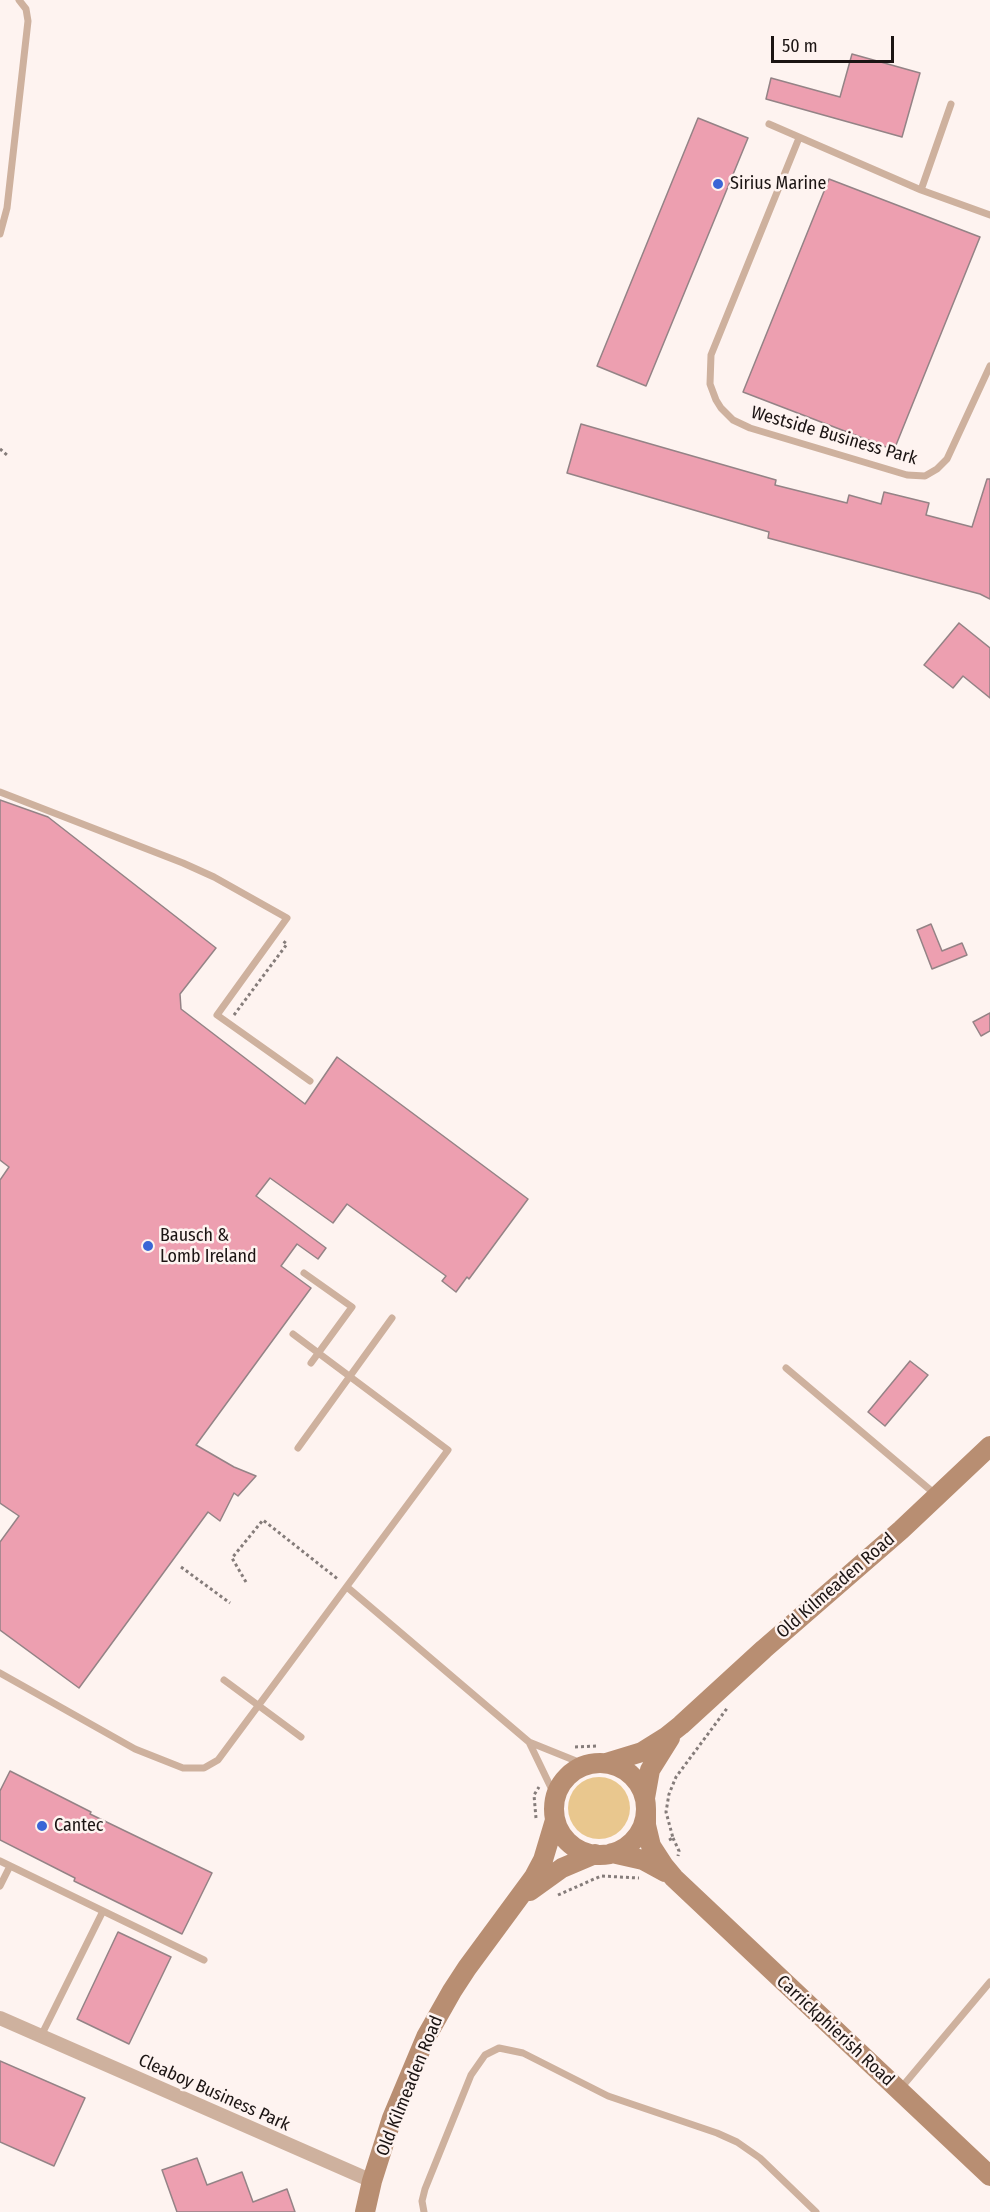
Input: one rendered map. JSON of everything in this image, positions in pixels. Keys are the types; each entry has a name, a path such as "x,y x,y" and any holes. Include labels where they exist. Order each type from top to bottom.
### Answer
{"street":[{"name":"Old Kilmeaden Road","path":"606,1763 642,1752 681,1725 938,1496 990,1446"},
{"name":"Old Kilmeaden Road","path":"646,1804 645,1792 650,1770 661,1749 681,1725"},
{"path":"606,1763 616,1766 632,1775 642,1790 646,1804 640,1831 624,1848 603,1854 581,1851 572,1845 559,1829 555,1820 555,1798 566,1778 586,1765 606,1763"},
{"name":"Carrickphierish Road","path":"646,1804 646,1825 651,1846 680,1885"},
{"name":"Old Kilmeaden Road","path":"365,2212 372,2181 396,2109 430,2029 467,1968 513,1909 530,1883 543,1860 555,1820"},
{"name":"Old Kilmeaden Road","path":"513,1909 549,1876 574,1862 603,1854"},
{"name":"Carrickphierish Road","path":"603,1854 632,1857 654,1864 680,1885 990,2176"},
{"name":"Cleaboy Business Park","path":"0,2018 372,2181"}],"lane":[{"path":"0,234 7,208 28,21 26,9 19,0"},
{"path":"921,190 951,104"},
{"path":"770,124 921,190 990,215"},
{"name":"Westside Business Park","path":"799,138 711,355 710,384 721,408 733,420 750,428 907,475 925,476 937,470 947,459 990,366"},
{"path":"0,792 183,863 214,877 287,918 217,1015 310,1081"},
{"path":"304,1272 352,1308 311,1363"},
{"path":"298,1448 392,1318"},
{"path":"0,1673 121,1742 183,1768 204,1768 218,1760 448,1450 293,1334"},
{"path":"786,1368 938,1496"},
{"path":"347,1587 529,1742 586,1765"},
{"path":"224,1680 301,1737"},
{"path":"529,1742 555,1798"},
{"path":"0,1861 204,1960"},
{"path":"0,1886 10,1866"},
{"path":"41,2036 103,1911"},
{"path":"898,2090 990,1982"},
{"path":"424,2212 422,2201 425,2189 471,2075 485,2055 499,2048 522,2053 608,2096 737,2142 760,2158 816,2212"}],"path":[{"path":"0,449 8,455"},
{"path":"228,1023 287,944 274,935"},
{"path":"246,1582 232,1558 262,1520 347,1587"},
{"path":"181,1567 230,1603"},
{"path":"673,1838 679,1851"}],"shaded area":[{"path":"593,1777 605,1777 621,1786 628,1796 630,1808 628,1820 621,1830 605,1839 593,1839 582,1834 573,1825 568,1814 568,1802 573,1791 582,1782"}],"building":[{"path":"852,54 920,73 902,137 766,99 771,78 840,97"},
{"path":"698,118 748,138 646,386 597,366"},
{"path":"829,179 980,237 894,450 743,392"},
{"path":"581,424 776,480 775,485 847,503 849,495 881,504 884,492 929,503 926,515 972,527 987,479 990,479 990,599 980,594 768,538 769,532 567,473"},
{"path":"959,623 990,648 990,698 963,676 953,688 924,665"},
{"name":"Bausch & Lomb Ireland","path":"0,800 48,817 216,948 180,994 181,1009 305,1104 337,1057 528,1199 469,1279 467,1277 456,1292 442,1281 446,1276 347,1204 333,1223 270,1178 256,1196 326,1248 318,1259 297,1244 281,1266 311,1288 196,1445 234,1467 256,1476 238,1496 234,1493 220,1521 208,1512 79,1688 0,1630 0,1542 19,1516 0,1503 0,1180 9,1167 0,1160"},
{"path":"931,924 942,951 962,943 967,955 932,969 917,930"},
{"path":"990,1013 990,1031 981,1036 973,1022"},
{"path":"910,1361 928,1375 885,1426 868,1412"},
{"path":"10,1771 91,1812 90,1814 212,1873 182,1934 74,1881 75,1878 0,1840 0,1791"},
{"path":"118,1932 171,1957 129,2044 77,2019"},
{"path":"0,2061 85,2098 54,2166 0,2142"},
{"path":"197,2158 207,2185 242,2172 253,2202 287,2189 295,2212 177,2212 162,2170"}],"place":[{"name":"Sirius Marine","path":"718,184"},
{"name":"Bausch & Lomb Ireland","path":"148,1246"},
{"name":"Cantec","path":"42,1826"}]}
